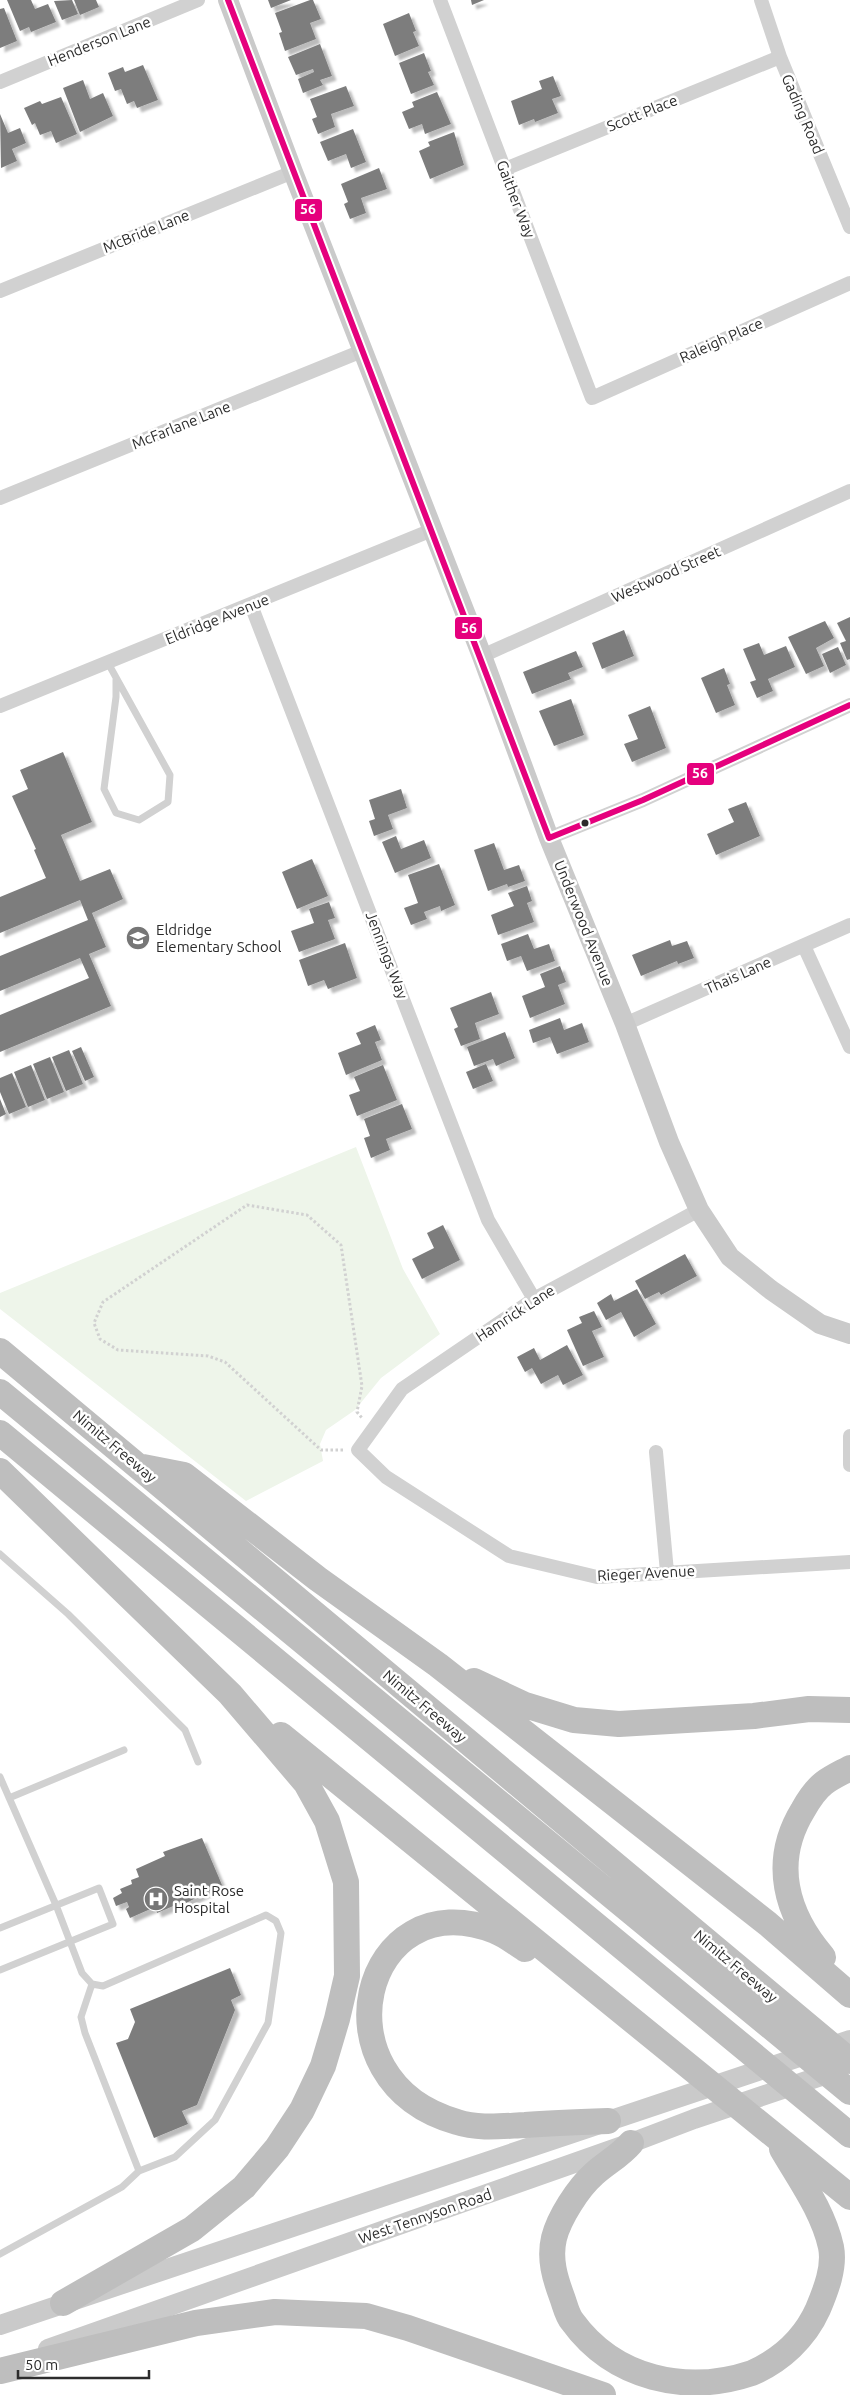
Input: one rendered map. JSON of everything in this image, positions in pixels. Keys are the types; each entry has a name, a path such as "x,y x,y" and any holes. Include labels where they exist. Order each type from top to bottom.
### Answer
{"highway":[{"name":"Nimitz Freeway","path":"0,1351 850,2061"},
{"path":"0,1392 850,2092"},
{"path":"0,1433 850,2136"},
{"path":"140,1466 184,1475 318,1579 438,1665 768,1924 850,1995"},
{"path":"0,1471 230,1694 306,1782 327,1820 338,1850 346,1882 348,1923 347,1976 337,2019 323,2066 302,2110 277,2148 244,2188 192,2229 63,2303"},
{"path":"438,1665 525,1705 574,1720 619,1724 754,1716 809,1709 850,1710"},
{"path":"230,1694 621,2009 850,2197"},
{"path":"850,1768 823,1784 810,1797 798,1817 791,1834 786,1854 785,1876 795,1914 806,1937 850,1988"},
{"path":"608,2121 484,2126 458,2123 418,2107 390,2079 375,2054 368,2030 369,2006 375,1981 387,1956 403,1939 437,1923 452,1922 471,1924 497,1932 621,2009"},
{"path":"631,2143 623,2153 594,2174 572,2200 554,2238 553,2273 571,2320 608,2359 641,2375 666,2384 694,2387 720,2384 744,2376 778,2358 812,2323 825,2294 831,2269 831,2249 825,2227 816,2207 774,2136"},
{"path":"0,2370 196,2323 275,2312 366,2316 408,2328 603,2395"}],"main road":[{"name":"Underwood Avenue","path":"228,0 362,351 482,656 549,838 625,1024 669,1142 699,1210 730,1257 771,1290 820,1324 850,1334"},
{"path":"0,2326 63,2303 850,2040"},
{"name":"West Tennyson Road","path":"0,2366 631,2143 694,2118 850,2066"}],"street":[{"name":"Henderson Lane","path":"0,82 198,0"},
{"name":"Gaither Way","path":"440,0 592,398"},
{"name":"Gading Road","path":"761,0 780,57 850,227"},
{"name":"Scott Place","path":"505,169 780,57"},
{"name":"McBride Lane","path":"0,290 293,172"},
{"name":"Raleigh Place","path":"592,398 850,283"},
{"name":"McFarlane Lane","path":"0,498 362,351"},
{"name":"Westwood Street","path":"482,656 850,491"},
{"name":"Eldridge Avenue","path":"0,706 432,530"},
{"name":"Jennings Way","path":"251,605 488,1220 534,1299"},
{"path":"549,838 643,800 850,705"},
{"name":"Thais Lane","path":"625,1024 850,925"},
{"path":"804,946 850,1047"},
{"name":"Hamrick Lane","path":"358,1450 402,1388 534,1299 699,1210"},
{"path":"850,1436 850,1465"},
{"name":"Rieger Avenue","path":"358,1450 386,1477 509,1556 597,1577 850,1562"},
{"path":"656,1452 668,1572"}],"lane":[{"path":"108,663 170,775 168,802 139,820 116,813 104,789 116,697 116,680"},
{"path":"0,1554 68,1614 185,1730 198,1762"},
{"path":"9,1798 124,1750"},
{"path":"0,1777 56,1905 82,1973 92,1984 104,1986 266,1915 276,1921 281,1933 268,2023 215,2120 175,2158 138,2172 122,2187 0,2254"},
{"path":"0,1928 98,1888 113,1924 0,1970"},
{"path":"92,1984 81,2017 85,2033 138,2172"}],"path":[{"path":"358,1450 321,1450 226,1362 208,1356 118,1350 100,1339 94,1323 103,1302 247,1205 306,1215 341,1245 362,1386 357,1412 372,1431"}],"shaded area":[{"path":"356,1147 403,1269 440,1334 381,1378 355,1410 326,1430 320,1444 323,1461 246,1501 0,1309 0,1293"}],"building":[{"path":"7,0 31,0 35,9 48,4 56,22 31,32 29,27 20,31"},
{"path":"72,0 78,14 62,20 54,1"},
{"path":"74,0 96,0 99,7 80,15"},
{"path":"268,0 291,0 271,8"},
{"path":"313,0 321,19 310,23 316,39 285,51 279,33 282,32 275,13"},
{"path":"471,0 484,0 472,5"},
{"path":"4,8 17,41 0,48 0,9"},
{"path":"409,13 416,31 413,32 419,46 395,56 383,24"},
{"path":"320,44 332,76 320,80 323,85 303,93 298,79 314,72 313,69 296,75 288,57"},
{"path":"424,53 431,71 428,72 434,85 411,94 399,63"},
{"path":"143,65 158,100 137,108 134,101 127,104 121,89 115,91 108,73 123,67 125,72"},
{"path":"553,76 561,96 552,99 558,113 535,122 534,119 519,125 511,101 542,89 539,81"},
{"path":"83,80 90,99 103,93 113,116 80,132 63,88"},
{"path":"346,86 354,106 331,114 335,127 318,134 312,119 317,117 310,99"},
{"path":"437,92 451,124 425,134 422,124 409,129 402,112 414,107 412,102"},
{"path":"61,97 77,134 56,143 51,131 40,135 35,123 32,125 24,108 40,101 42,104"},
{"path":"0,114 8,133 20,128 26,143 12,149 17,161 1,168"},
{"path":"353,129 366,162 351,168 346,154 328,161 320,142"},
{"path":"454,132 464,165 430,179 419,151 430,146 428,142"},
{"path":"379,168 387,189 361,198 366,213 350,219 344,204 348,202 341,184"},
{"path":"850,617 850,659 847,660 840,643 846,641 837,623"},
{"path":"825,621 834,638 816,648 824,666 806,674 788,637"},
{"path":"624,630 634,656 602,669 592,643"},
{"path":"759,643 764,655 786,646 795,667 768,679 773,691 757,698 750,682 756,680 743,649"},
{"path":"838,647 846,665 830,673 822,654"},
{"path":"576,651 583,667 568,673 571,679 532,694 523,672"},
{"path":"724,668 730,684 727,685 735,705 716,713 701,678"},
{"path":"571,699 584,735 554,746 539,711"},
{"path":"650,706 666,748 632,762 624,744 638,739 628,715"},
{"path":"63,752 92,822 61,835 80,881 110,869 123,899 92,913 106,947 89,954 111,1006 0,1052 0,1015 89,978 80,958 0,991 0,956 88,920 80,900 0,933 0,897 46,878 34,850 36,849 12,796 28,789 20,770"},
{"path":"401,789 407,808 388,815 393,829 374,836 369,821 375,819 369,800"},
{"path":"746,802 760,836 716,855 707,834 734,822 728,809"},
{"path":"396,836 401,849 424,840 431,858 395,873 382,842"},
{"path":"494,843 504,870 519,865 525,881 508,887 507,884 488,891 474,850"},
{"path":"312,859 328,896 297,909 282,872"},
{"path":"439,864 455,905 441,911 440,906 424,912 427,919 411,925 404,908 418,903 408,875"},
{"path":"527,886 532,901 527,903 534,922 498,935 491,915 514,906 508,893"},
{"path":"329,902 335,918 328,920 335,939 299,952 291,931 314,923 309,909"},
{"path":"528,934 534,949 549,944 555,961 527,971 521,956 507,961 501,944"},
{"path":"670,940 672,946 687,941 694,958 678,964 677,961 641,976 632,955"},
{"path":"345,943 357,978 328,989 324,980 308,986 299,960"},
{"path":"560,966 566,982 558,985 565,1004 530,1018 522,996 545,987 540,974"},
{"path":"491,992 499,1014 475,1023 480,1039 461,1046 454,1029 458,1027 450,1008"},
{"path":"560,1018 564,1030 582,1023 589,1042 557,1054 550,1037 533,1043 529,1030"},
{"path":"375,1025 381,1040 375,1042 382,1060 346,1075 338,1053 361,1044 356,1033"},
{"path":"505,1032 515,1058 496,1066 493,1059 474,1066 467,1047"},
{"path":"81,1047 94,1077 85,1081 72,1051"},
{"path":"69,1050 83,1084 66,1091 52,1057"},
{"path":"50,1057 64,1092 47,1099 33,1064"},
{"path":"486,1064 493,1081 473,1089 466,1072"},
{"path":"31,1065 45,1100 28,1107 14,1072"},
{"path":"383,1065 397,1100 357,1116 349,1095 360,1091 354,1077"},
{"path":"12,1073 26,1107 9,1114 0,1092 0,1078"},
{"path":"0,1099 6,1114 0,1117"},
{"path":"402,1104 412,1129 386,1139 390,1150 371,1158 364,1138 370,1136 364,1119"},
{"path":"443,1225 460,1260 422,1279 412,1259 434,1248 427,1233"},
{"path":"685,1254 697,1276 661,1295 659,1292 645,1299 635,1281"},
{"path":"637,1289 656,1324 634,1337 621,1312 606,1320 597,1303 611,1294 614,1301"},
{"path":"594,1311 602,1327 592,1331 604,1357 583,1366 567,1330 582,1323 579,1317"},
{"path":"567,1345 583,1375 563,1385 558,1375 541,1384 532,1368 525,1372 517,1357 534,1348 540,1360"},
{"path":"202,1838 222,1885 186,1903 185,1901 157,1913 155,1907 130,1918 126,1909 129,1907 127,1902 116,1906 113,1898 122,1893 120,1889 132,1884 131,1880 139,1877 136,1869 165,1856 163,1852"},
{"path":"230,1968 241,1995 231,2000 235,2010 197,2105 182,2111 188,2124 154,2138 116,2043 128,2039 135,2022 130,2009"}],"transit line":[{"name":"56","path":"228,0 549,838"},
{"name":"56","path":"549,838 643,800 850,705"}],"place":[{"name":"Eldridge Elementary School","path":"138,938"},
{"name":"Saint Rose Hospital","path":"156,1899"}]}
